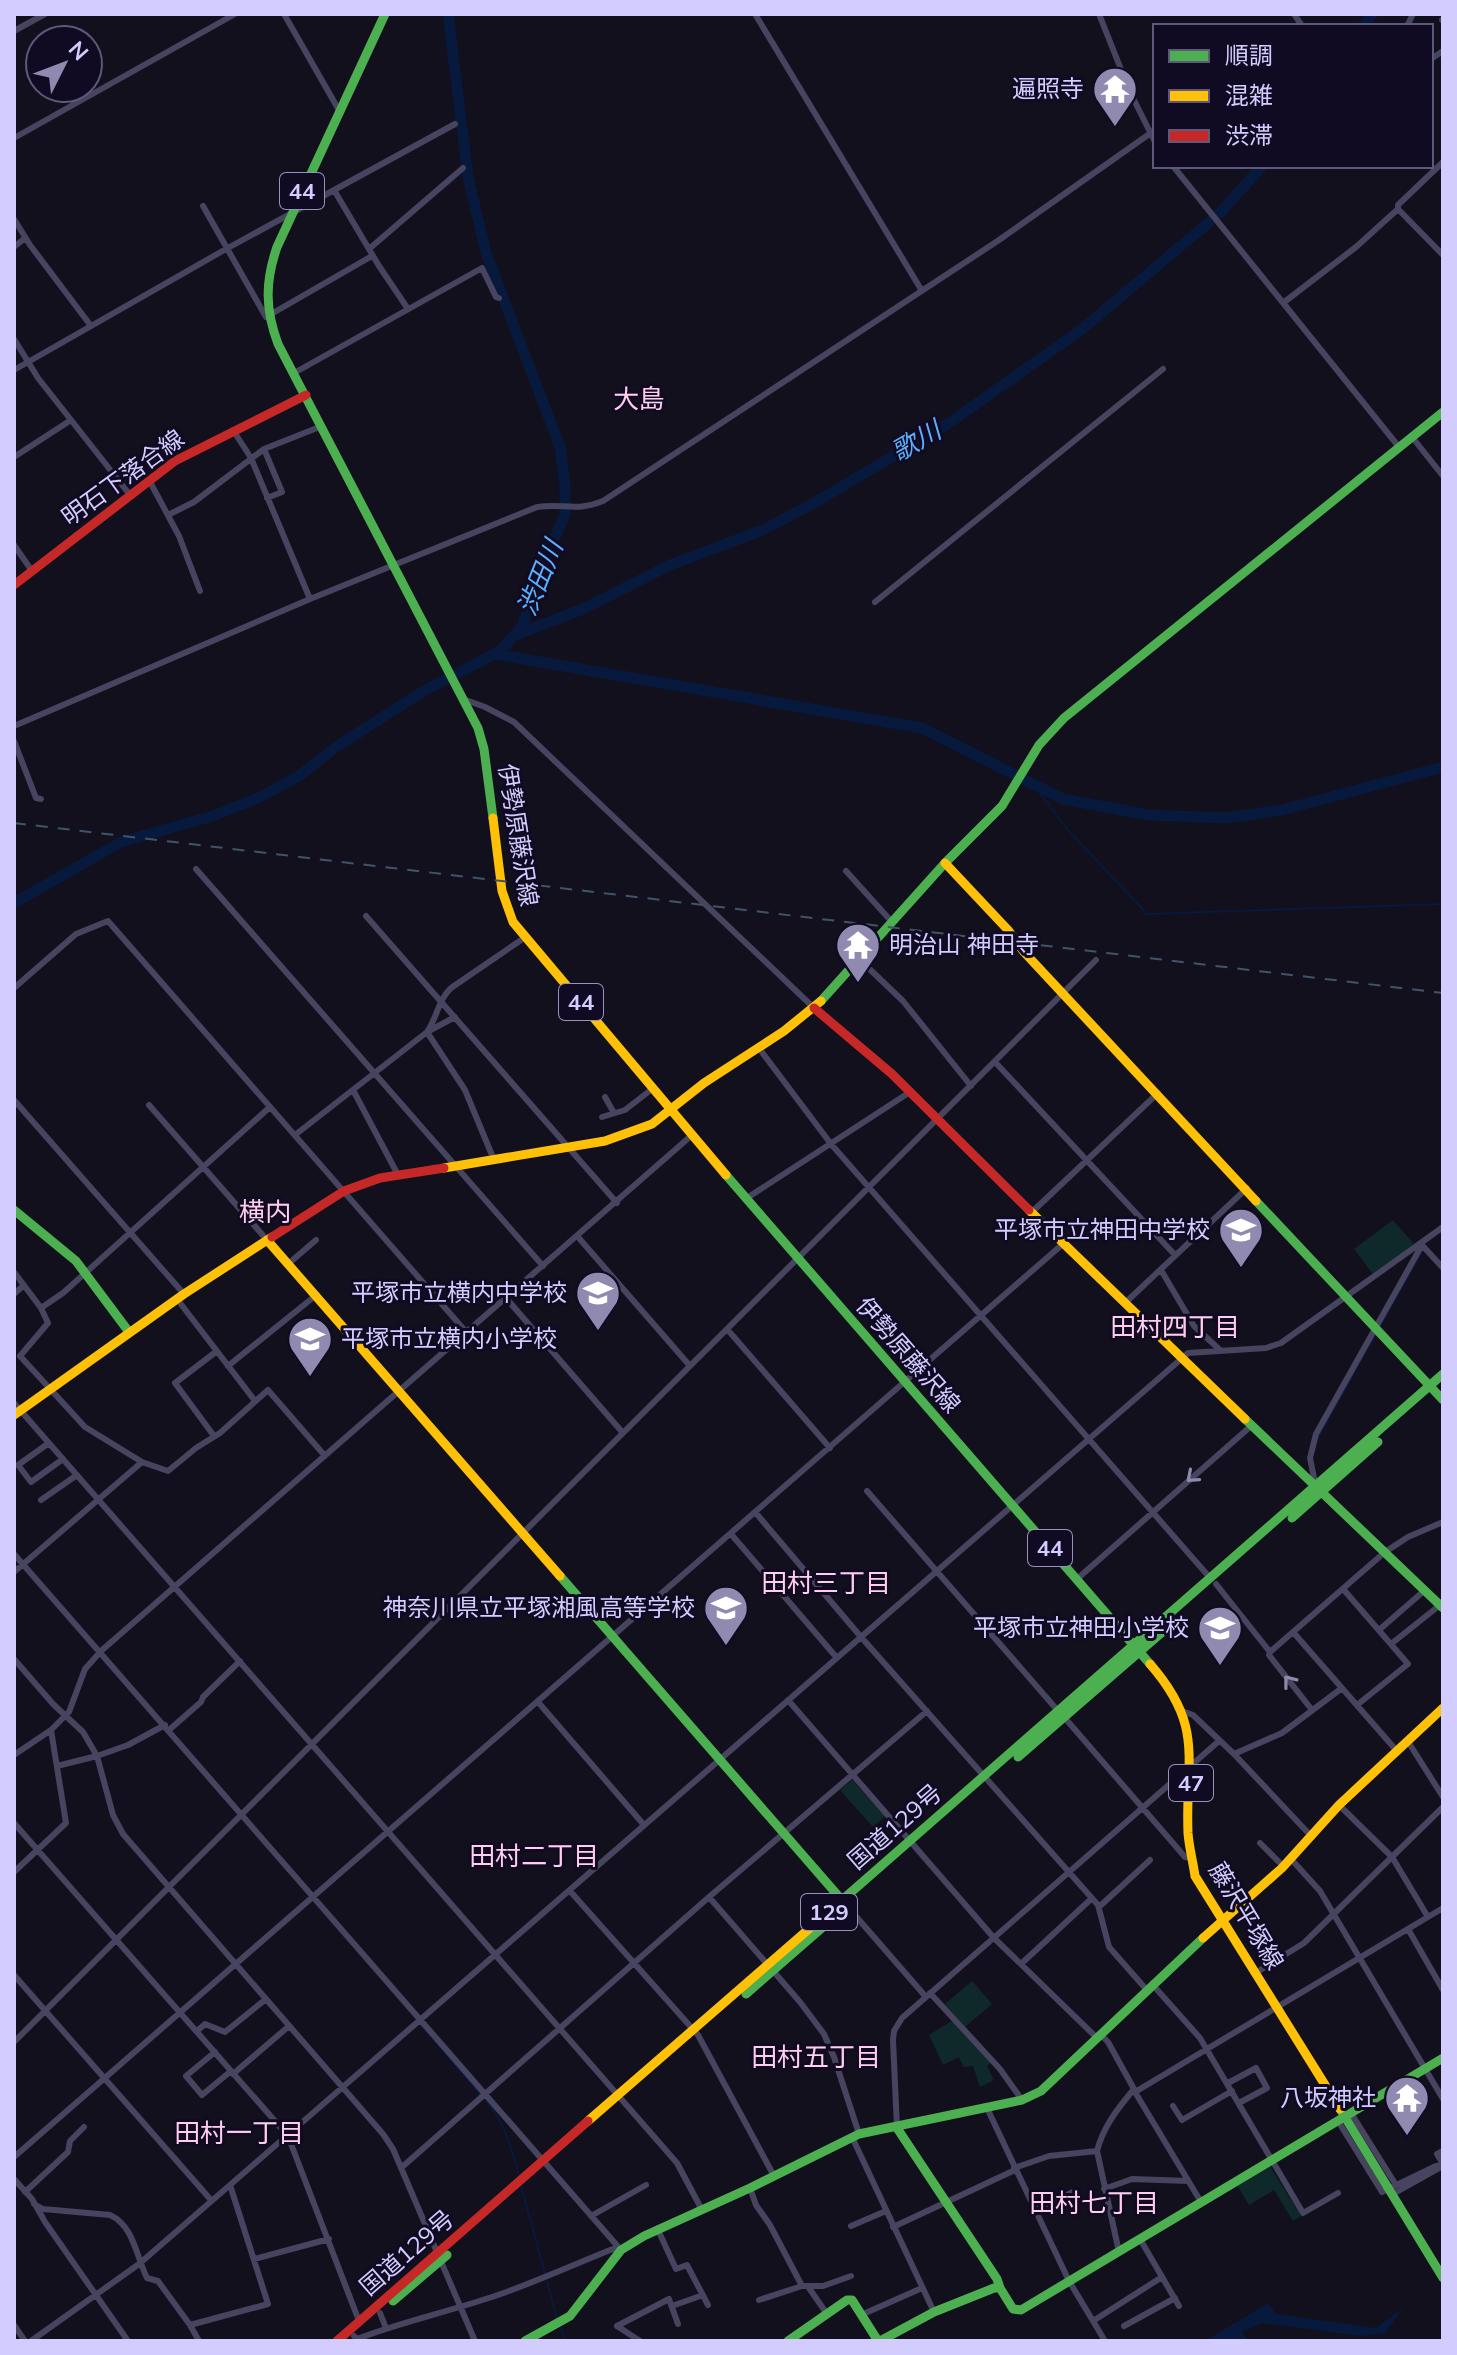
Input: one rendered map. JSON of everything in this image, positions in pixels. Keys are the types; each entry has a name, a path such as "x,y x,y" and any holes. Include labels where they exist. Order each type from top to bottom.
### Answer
{"main road":[{"name":"伊勢原藤沢線","path":"385,14 291,214 269,268 266,317 478,728 484,749 505,904 524,938 607,1030 670,1111 1138,1648"},
{"name":"明石下落合線","path":"14,585 149,480 198,447 306,395"},
{"path":"16,1409 50,1389 180,1296 344,1191 371,1181 569,1148 641,1130 670,1111 704,1083 814,1008 945,863 1002,806 1039,745 1064,718 1443,412"},
{"path":"945,863 1346,1296 1436,1388 1443,1400"},
{"path":"814,1008 892,1074 1251,1426 1441,1603"},
{"path":"14,1210 66,1251 85,1271 129,1332"},
{"path":"267,1240 844,1903"},
{"name":"国道129号","path":"351,2338 620,2098 1436,1388 1443,1374"},
{"name":"藤沢平塚線","path":"1138,1648 1169,1686 1182,1711 1189,1735 1192,1766 1188,1835 1190,1858 1207,1899 1257,1972 1392,2191"},
{"path":"525,2341 560,2324 582,2302 621,2250 637,2239 750,2188 856,2135 1033,2096 1054,2081 1149,1987 1287,1863 1339,1805 1443,1708"},
{"path":"897,2128 1016,2311 1443,2058"},
{"name":"47","path":"1392,2191 1443,2278"},
{"name":"国道129号","path":"337,2341 438,2258"},
{"path":"788,2341 847,2300 852,2300 879,2341 934,2312 1000,2288"}],"street":[{"path":"14,31 45,14"},
{"path":"14,138 235,14"},
{"path":"284,14 340,112"},
{"path":"755,14 922,291"},
{"path":"14,726 310,599 537,507 554,504 577,508 603,501 922,291 1152,132 1099,14"},
{"path":"14,370 455,124"},
{"path":"1283,303 1356,247 1443,162"},
{"path":"203,206 266,317 370,252 463,168"},
{"path":"1175,168 1399,447"},
{"path":"334,190 408,309"},
{"path":"1398,209 1443,255"},
{"path":"14,219 91,326"},
{"path":"14,247 25,238"},
{"path":"294,373 482,268 499,298"},
{"path":"14,339 71,420 130,495"},
{"path":"875,602 1163,369"},
{"path":"14,457 71,420"},
{"path":"168,515 194,502 264,449 322,426"},
{"path":"233,430 251,458 310,599"},
{"path":"1412,437 1443,476"},
{"path":"264,449 282,492 267,498"},
{"path":"149,480 168,515 200,591"},
{"path":"14,545 32,571"},
{"path":"463,699 514,722 814,1008"},
{"path":"14,741 36,798 41,799"},
{"path":"196,869 543,1266"},
{"path":"846,871 892,922"},
{"path":"366,916 617,1203"},
{"path":"14,988 76,934 108,921 467,1333"},
{"path":"427,1032 435,1022 441,1000 451,988 524,938"},
{"path":"859,959 903,1001 971,1086"},
{"path":"14,2042 1096,960"},
{"path":"295,1135 427,1032 455,1017"},
{"path":"427,1032 465,1090 494,1160"},
{"path":"758,1047 831,1144 1213,1582 1312,1710"},
{"path":"995,1062 1175,1255"},
{"path":"602,1117 625,1110 652,1089"},
{"path":"353,1090 398,1176"},
{"path":"747,1198 910,1092"},
{"path":"1032,1212 1158,1093"},
{"path":"605,1097 614,1113"},
{"path":"14,1100 129,1232 180,1296 255,1401"},
{"path":"149,1105 267,1240"},
{"path":"41,1308 63,1293 270,1107"},
{"path":"15,1752 51,1730 66,1716 85,1669 101,1651 692,1135"},
{"path":"1125,1303 1247,1188"},
{"path":"14,2325 28,2341 139,2264 1188,1353 1266,1348 1281,1343 1443,1227"},
{"path":"578,1237 690,1366"},
{"path":"288,1264 316,1240"},
{"path":"14,2157 1064,1243"},
{"path":"1421,1243 1443,1268"},
{"path":"1319,1489 1311,1469 1311,1447 1421,1243"},
{"path":"1161,1270 1194,1326 1221,1351"},
{"path":"14,1272 41,1308 48,1323 20,1356 85,1427 142,1462 168,1471 268,1390 325,1456"},
{"path":"14,1294 24,1285"},
{"path":"228,1366 315,1296"},
{"path":"506,1298 623,1433"},
{"path":"727,1329 830,1448"},
{"path":"214,1436 175,1383 217,1351"},
{"path":"16,1409 313,1744 677,2163 702,2210"},
{"path":"1077,1579 1251,1426"},
{"path":"49,1443 18,1465 31,1482 63,1459"},
{"path":"14,1572 142,1462"},
{"path":"41,1500 77,1475"},
{"path":"867,1491 1185,1857 1190,1858"},
{"path":"755,1512 1099,1907 1109,1947 1206,2048 1308,2222"},
{"path":"1270,1652 1385,1552 1408,1537 1443,1522"},
{"path":"731,1534 837,1658"},
{"path":"14,1554 621,2250"},
{"path":"1344,1590 1408,1664 1357,1705"},
{"path":"1379,1630 1425,1590"},
{"path":"1391,1644 1441,1603"},
{"path":"1293,1632 1396,1750"},
{"path":"14,1659 90,1740 113,1815 123,1834 383,2134 401,2168 475,2341"},
{"path":"57,1766 97,1756 167,1727 201,1702 240,1661"},
{"path":"1234,1754 1282,1733 1342,1688"},
{"path":"788,1700 994,1938 1108,2042 1201,2202"},
{"path":"538,1702 644,1825"},
{"path":"401,2168 709,1897 927,1711"},
{"path":"1182,1711 1193,1715 1234,1754 1312,1837"},
{"path":"15,1868 66,1823 51,1730"},
{"path":"1407,1740 1443,1797"},
{"path":"897,2128 894,2031 902,2018 1219,1741"},
{"path":"1435,1782 1443,1777"},
{"path":"1339,1805 1392,1857 1428,1917"},
{"path":"1257,1972 1304,1943 1443,1807"},
{"path":"14,1823 288,2136 359,2321"},
{"path":"1260,1843 1320,1891 1443,2099"},
{"path":"1099,1907 1150,1860"},
{"path":"570,1891 696,2032 774,2176"},
{"path":"709,1897 824,2034 834,2057 856,2135 886,2211 934,2312"},
{"path":"1021,1964 1091,1899"},
{"path":"844,1903 1000,2069 1022,2100"},
{"path":"1119,2252 1097,2151 1101,2137 1117,2110 1135,2090 1428,1917 1442,1912"},
{"path":"1408,1929 1443,1990"},
{"path":"14,1975 211,2200"},
{"path":"197,2031 205,2024 225,2032 266,1999"},
{"path":"215,2052 186,2076 202,2095 289,2026"},
{"path":"1228,2083 1256,2068 1267,2088 1239,2103"},
{"path":"1173,2106 1182,2120 1232,2091"},
{"path":"987,2108 1069,2281 1105,2341"},
{"path":"25,2192 68,2152 70,2141 84,2127"},
{"path":"893,2227 1049,2156 1097,2151"},
{"path":"1392,2191 1443,2165 1437,2154 1443,2151"},
{"path":"14,2179 128,2341"},
{"path":"1104,2189 1132,2179 1188,2181"},
{"path":"190,2325 268,2304 230,2185"},
{"path":"591,2216 646,2185"},
{"path":"750,2188 756,2205 806,2287 827,2314"},
{"path":"1035,2210 1073,2192"},
{"path":"1303,2213 1338,2193"},
{"path":"34,2204 43,2209 110,2215 118,2219 130,2234 139,2264 147,2278 158,2281 199,2341"},
{"path":"851,2226 886,2211"},
{"path":"658,2230 676,2269 687,2265 708,2305"},
{"path":"254,2259 329,2239"},
{"path":"1140,2239 1179,2306"},
{"path":"351,2338 357,2339 373,2329 460,2307 540,2281 613,2249 621,2250"},
{"path":"759,2300 806,2287 823,2286 851,2276"},
{"path":"1093,2321 1162,2277"},
{"path":"861,2315 922,2288"},
{"path":"672,2306 703,2295"},
{"path":"1124,2326 1175,2298"},
{"path":"640,2341 617,2326 669,2299 678,2324"},
{"path":"380,2313 386,2328"}],"green space":[{"path":"1393,1220 1414,1244 1373,1274 1354,1249"},
{"path":"852,1780 885,1816 873,1827 840,1790"},
{"path":"972,1981 992,2004 965,2027 945,2004"},
{"path":"953,2020 992,2062 987,2066 994,2080 980,2087 973,2066 964,2067 959,2057 943,2065 929,2035"},
{"path":"1269,2165 1301,2216 1293,2221 1274,2190 1249,2205 1237,2185"}],"water":[{"path":"1268,2303 1276,2314 1376,2328 1404,2307 1385,2333 1362,2336 1262,2323 1242,2332 1248,2341 1205,2341"}],"waterway":[{"name":"渋田川","path":"14,903 121,842 213,816 258,798 299,776 336,747 422,692 502,649 523,625 537,577 565,515 565,485 560,447 486,253 468,177 448,14"},
{"name":"歌川","path":"1365,24 1372,14"},
{"name":"歌川","path":"518,634 583,609 670,565 763,530 949,423 1081,330 1220,213 1260,168"},
{"path":"494,654 922,728 1063,799 1149,815 1226,818 1282,810 1443,767"},
{"path":"1035,787 1068,830 1147,914 1443,904"},
{"path":"1380,1326 1421,1254"},
{"path":"1318,1438 1375,1335"},
{"path":"422,2026 481,2095"},
{"path":"486,2101 503,2127 519,2176"},
{"path":"521,2186 545,2273"},
{"path":"547,2281 557,2318"},
{"path":"561,2328 565,2341"}],"railway":[{"path":"14,823 1443,993"}],"traffic: fast":[{"path":"385,14 277,247 270,272 269,307 278,344 478,728 484,749 493,818"},
{"path":"821,1001 945,863 1002,806 1039,745 1064,718 1443,412"},
{"path":"726,1175 1150,1664"},
{"path":"1256,1201 1443,1400"},
{"path":"14,1210 76,1261 129,1332"},
{"path":"825,1915 1443,1374"},
{"path":"1245,1419 1443,1608"},
{"path":"1292,1518 1378,1442"},
{"path":"560,1576 847,1906"},
{"path":"1018,1757 1168,1627"},
{"path":"746,1994 824,1926"},
{"path":"525,2341 570,2316 621,2250 644,2236 859,2134 1022,2100 1041,2091 1203,1938"},
{"path":"880,2341 934,2312 994,2288 1000,2288 1013,2309 1021,2310 1443,2058"},
{"path":"1340,2109 1443,2278"},
{"path":"897,2128 1000,2288"},
{"path":"393,2301 447,2255"},
{"path":"788,2341 847,2300 852,2300 878,2341"}],"traffic: slow":[{"path":"493,818 502,891 513,922 726,1175"},
{"path":"945,863 1256,1201"},
{"path":"444,1168 605,1141 652,1124 704,1083 784,1031 821,1001"},
{"path":"1029,1210 1245,1419"},
{"path":"14,1415 184,1294 272,1237"},
{"path":"267,1240 560,1576"},
{"path":"1150,1664 1179,1707 1185,1726 1189,1764 1188,1833 1195,1876 1340,2109"},
{"path":"1203,1938 1282,1868 1339,1805 1443,1708"},
{"path":"588,2121 825,1915"}],"traffic: jam":[{"path":"14,585 175,461 306,395"},
{"path":"814,1008 892,1074 1029,1210"},
{"path":"272,1237 344,1191 380,1178 444,1168"},
{"path":"337,2341 588,2121"}],"place":[{"name":"遍照寺","path":"1115,128"},
{"name":"明治山 神田寺","path":"858,984"},
{"name":"平塚市立神田中学校","path":"1241,1269"},
{"name":"平塚市立横内中学校","path":"598,1332"},
{"name":"平塚市立横内小学校","path":"310,1378"},
{"name":"神奈川県立平塚湘風高等学校","path":"726,1647"},
{"name":"平塚市立神田小学校","path":"1220,1667"},
{"name":"八坂神社","path":"1407,2137"}],"district":[{"name":"大島","path":"639,399"},
{"name":"横内","path":"265,1212"},
{"name":"田村四丁目","path":"1175,1327"},
{"name":"田村三丁目","path":"826,1583"},
{"name":"田村二丁目","path":"534,1856"},
{"name":"田村五丁目","path":"816,2057"},
{"name":"田村一丁目","path":"239,2133"},
{"name":"田村七丁目","path":"1094,2203"}]}
